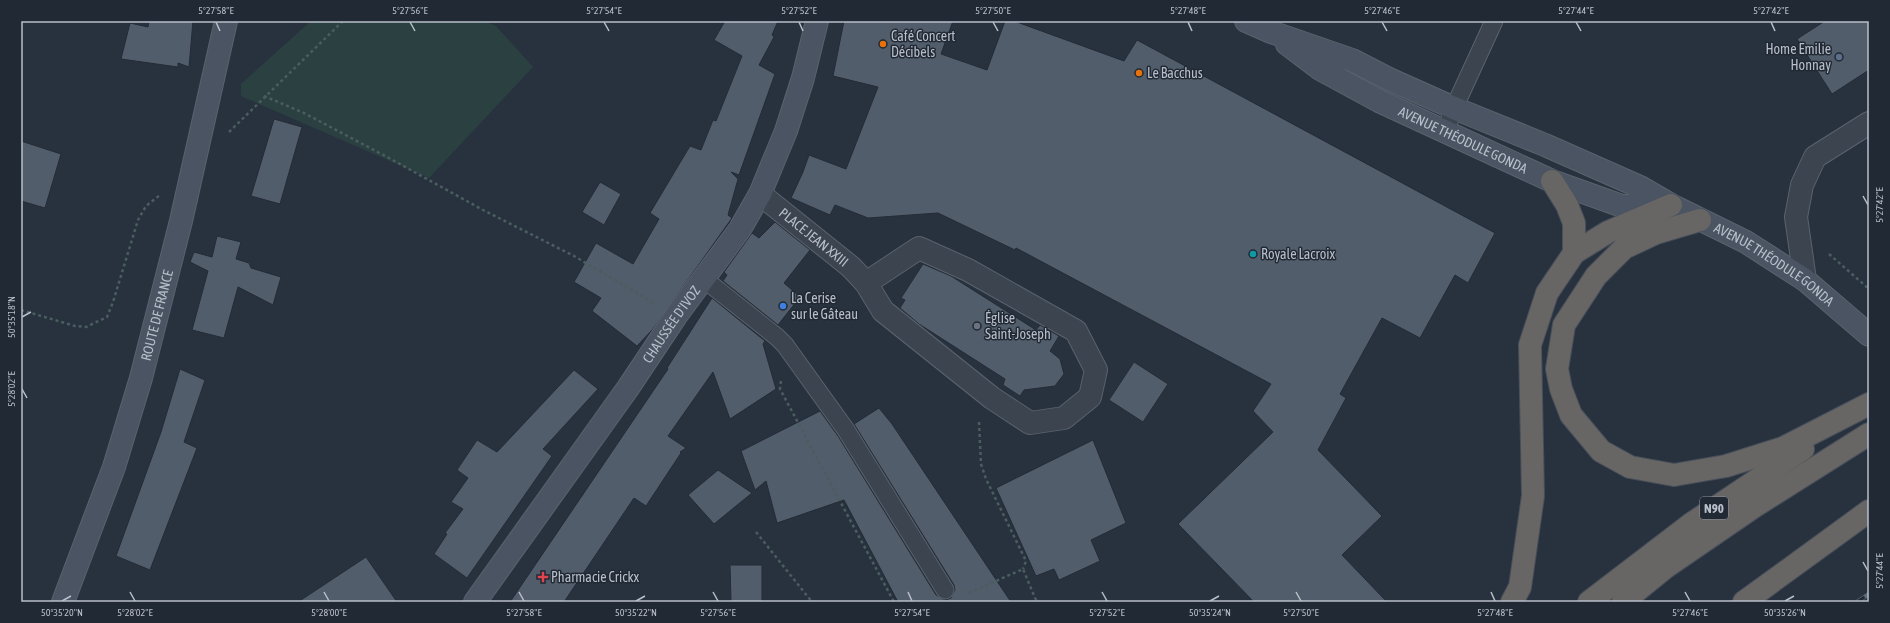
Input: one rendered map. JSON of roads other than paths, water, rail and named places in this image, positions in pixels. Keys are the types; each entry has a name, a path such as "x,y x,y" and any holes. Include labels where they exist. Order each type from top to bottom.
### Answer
{"highway":[{"path":"1552,181 1567,205 1574,223 1574,253"},
{"path":"1512,602 1520,587 1533,496 1530,345 1547,293 1574,253 1608,232 1671,205"},
{"path":"1700,220 1656,233 1624,248 1592,282 1564,324 1557,369 1561,389 1571,415 1601,450 1630,467 1674,475 1726,466 1782,448 1842,419"},
{"name":"N90","path":"1589,602 1659,546 1797,453 1842,419 1869,404"},
{"name":"N90","path":"1623,602 1666,568 1755,506 1869,434"},
{"path":"1744,602 1869,511"}],"main road":[{"name":"ROUTE DE FRANCE","path":"63,602 116,460 141,378 187,194 226,21"},
{"name":"CHAUSSÉE D'IVOZ","path":"475,602 628,388 676,316 740,229 760,194 786,131 803,78 817,21"},
{"name":"AVENUE THÉODULE GONDA","path":"1246,21 1271,32 1352,60 1389,79 1454,108 1545,145 1640,187 1671,205 1746,242 1805,280 1869,335"},
{"name":"AVENUE THÉODULE GONDA","path":"1271,32 1320,69 1379,101 1552,181 1622,206 1671,205"}],"street":[{"path":"1805,280 1796,217 1802,186 1815,157 1869,123"},
{"name":"PLACE JEAN XXIII","path":"760,194 851,267 866,283 883,311 992,398 1030,423 1064,418 1090,397 1096,370 1076,331 968,270 919,248 866,283"}],"lane":[{"path":"1445,132 1454,108 1494,21"},
{"path":"704,279 777,337 784,345 846,430 945,590"}],"railway":[{"path":"1857,602 1869,594"}],"place":[{"name":"Café Concert Décibels","path":"883,44"},
{"name":"Home Emilie Honnay","path":"1839,57"},
{"name":"Le Bacchus","path":"1139,73"},
{"name":"Royale Lacroix","path":"1253,254"},
{"name":"La Cerise sur le Gâteau","path":"783,306"},
{"name":"Église Saint-Joseph","path":"977,326"},
{"name":"Pharmacie Crickx","path":"543,577"}]}
